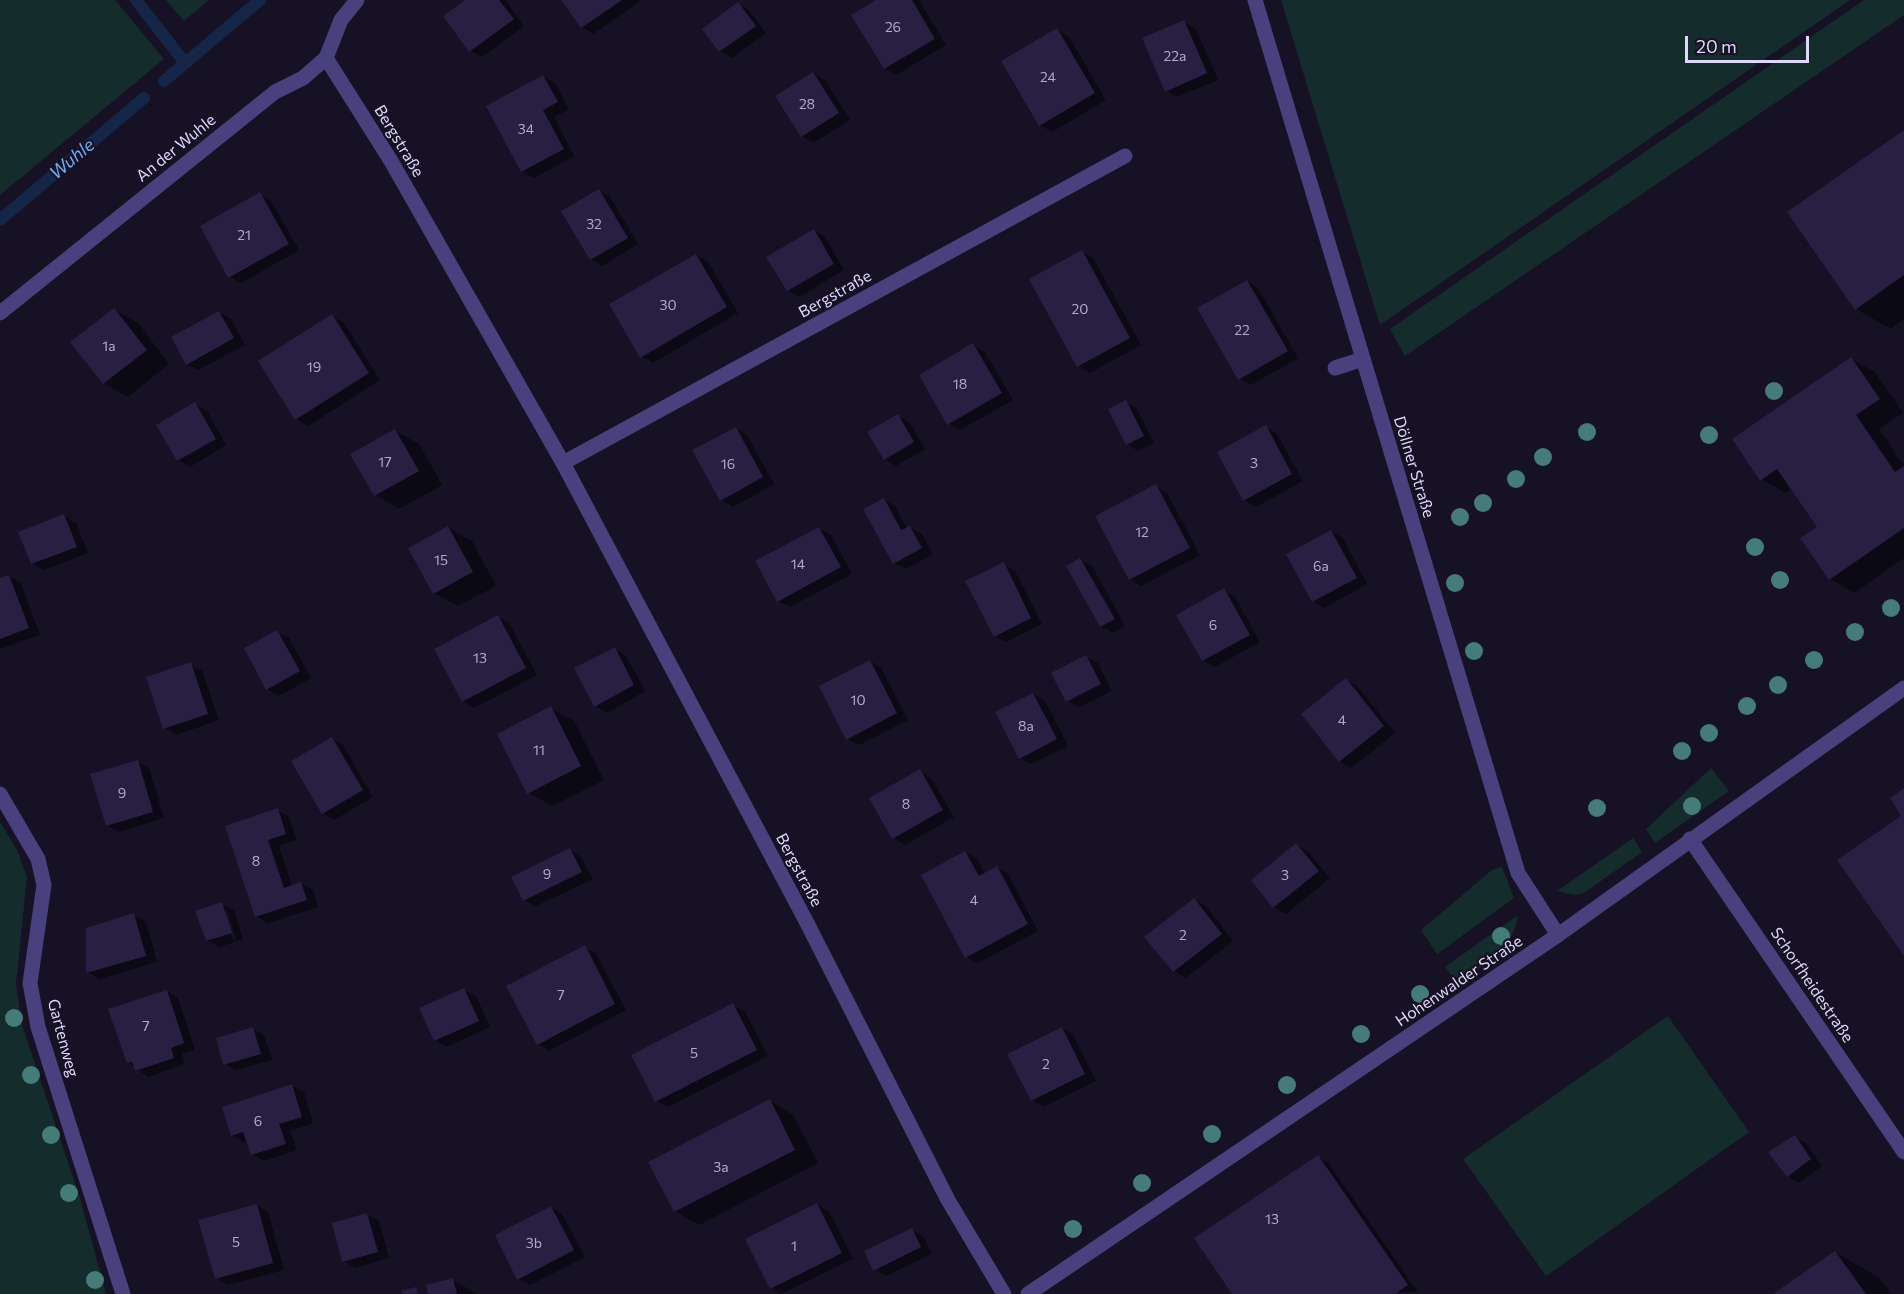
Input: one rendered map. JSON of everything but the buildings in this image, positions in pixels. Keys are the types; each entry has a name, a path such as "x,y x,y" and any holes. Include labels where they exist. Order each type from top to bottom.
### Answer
{"street":[{"name":"An der Wuhle","path":"0,313 275,92 303,78 326,58 341,20 357,0"},
{"name":"Döllner Straße","path":"1256,0 1518,873 1558,935"},
{"name":"Bergstraße","path":"326,58 391,162 563,463 801,912 943,1190 1004,1294"},
{"name":"Bergstraße","path":"563,463 1125,156"},
{"path":"1335,368 1363,359"},
{"name":"Hohenwalder Straße","path":"1028,1294 1558,935 1904,688"},
{"name":"Gartenweg","path":"0,794 38,859 44,885 30,982 38,1027 123,1294"},
{"name":"Schorfheidestraße","path":"1690,839 1904,1152"}],"green space":[{"path":"0,0 115,0 164,59 0,195"},
{"path":"166,0 209,0 184,21"},
{"path":"1281,0 1850,0 1380,325"},
{"path":"1864,0 1904,0 1904,15 1405,356 1390,329"},
{"path":"1711,768 1729,791 1655,843 1646,829"},
{"path":"0,822 17,850 27,877 16,984 22,1025 80,1198 106,1294 0,1294"},
{"path":"1633,838 1642,852 1584,893 1575,895 1557,891"},
{"path":"1502,867 1514,898 1437,954 1421,930 1492,870"},
{"path":"1518,915 1515,928 1504,948 1487,963 1457,983 1445,967"},
{"path":"1668,1016 1749,1132 1546,1276 1463,1159"}],"waterway":[{"path":"136,0 185,63"},
{"name":"Wuhle","path":"164,81 260,0"},
{"name":"Wuhle","path":"0,220 144,98"}]}
